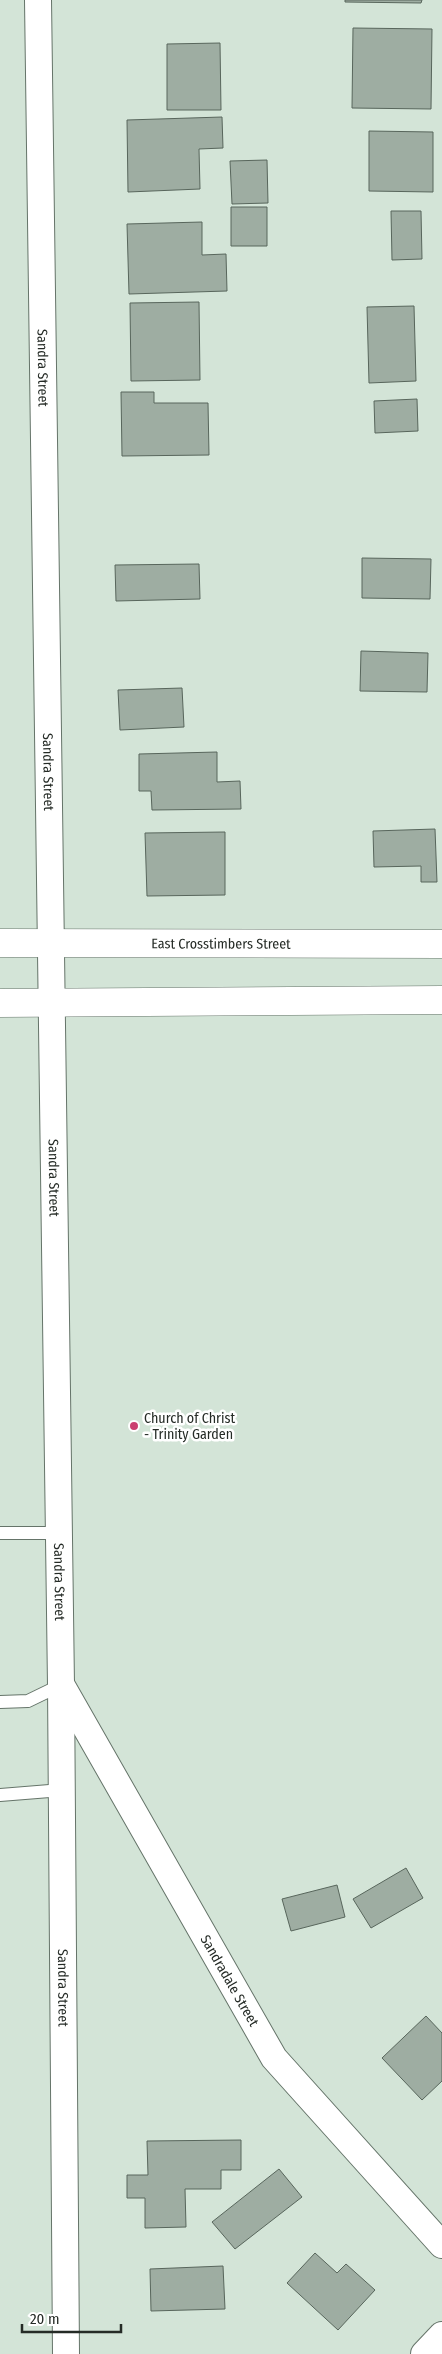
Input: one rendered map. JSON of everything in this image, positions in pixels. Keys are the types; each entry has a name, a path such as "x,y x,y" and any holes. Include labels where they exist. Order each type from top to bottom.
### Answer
{"main road":[{"name":"East Crosstimbers Street","path":"0,943 442,944"},
{"path":"0,1003 442,1000"}],"street":[{"name":"Sandra Street","path":"38,0 60,1533 66,2354"},
{"name":"Sandradale Street","path":"61,1685 274,2058 442,2245"},
{"path":"424,2354 442,2335"}],"lane":[{"path":"0,1533 60,1533"},
{"path":"0,1702 28,1701 61,1685"},
{"path":"0,1795 62,1790"}],"building":[{"path":"345,0 422,0 421,3 345,2"},
{"path":"353,28 432,29 431,109 352,108"},
{"path":"220,43 221,110 167,110 167,44"},
{"path":"222,117 223,148 199,149 200,189 128,192 127,120"},
{"path":"369,131 433,132 433,192 369,191"},
{"path":"267,160 268,203 232,204 230,161"},
{"path":"231,207 267,207 267,246 231,246"},
{"path":"391,211 421,211 422,259 392,260"},
{"path":"202,222 202,255 226,254 227,291 129,294 127,224"},
{"path":"199,302 200,380 131,381 130,303"},
{"path":"414,306 416,381 369,383 367,307"},
{"path":"121,392 154,392 154,403 208,403 209,455 122,456"},
{"path":"417,399 418,431 375,433 374,401"},
{"path":"362,558 431,559 430,599 362,598"},
{"path":"199,564 200,599 116,601 115,565"},
{"path":"361,651 428,653 427,692 360,691"},
{"path":"182,688 184,727 120,730 118,690"},
{"path":"217,752 217,782 240,781 241,809 152,810 151,791 139,791 139,754"},
{"path":"435,829 437,882 421,882 421,866 374,867 373,831"},
{"path":"225,832 225,895 147,896 145,833"},
{"path":"406,1868 423,1898 371,1928 353,1899"},
{"path":"337,1885 345,1917 291,1931 282,1899"},
{"path":"426,2016 442,2033 442,2081 422,2100 382,2058"},
{"path":"241,2140 241,2170 221,2170 221,2189 185,2189 186,2227 145,2228 145,2198 127,2198 127,2175 148,2175 147,2141"},
{"path":"279,2169 302,2197 235,2249 212,2222"},
{"path":"315,2253 337,2273 346,2264 375,2290 338,2330 287,2283"},
{"path":"223,2266 225,2309 151,2311 150,2269"}],"place":[{"name":"Church of Christ - Trinity Garden","path":"134,1426"}]}
